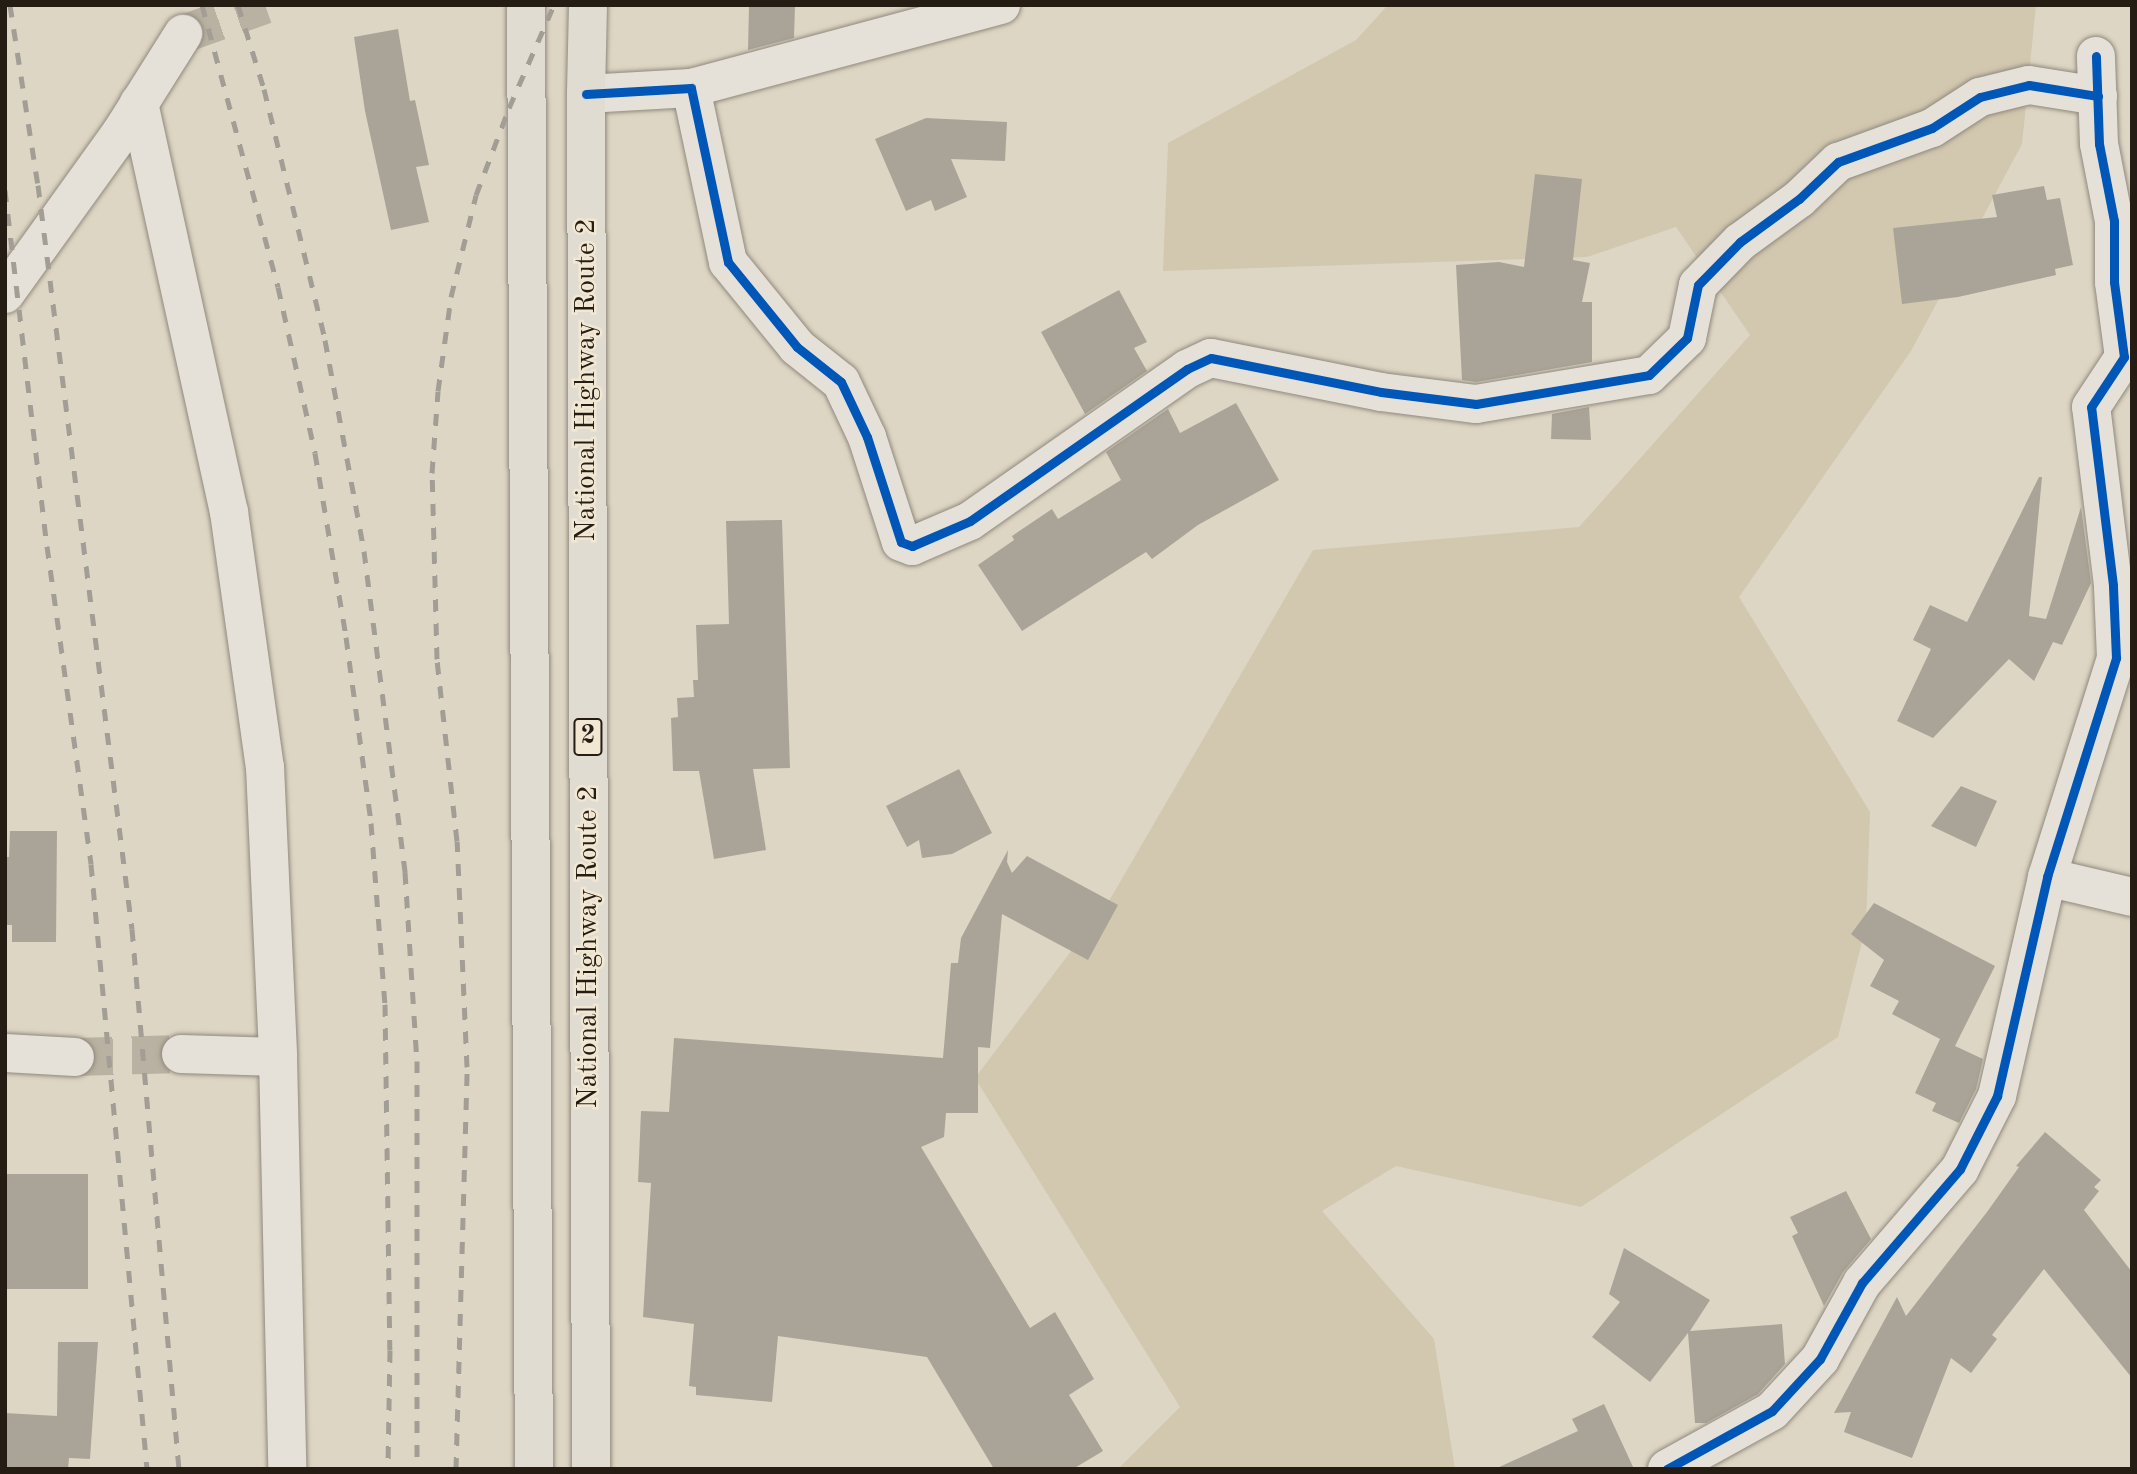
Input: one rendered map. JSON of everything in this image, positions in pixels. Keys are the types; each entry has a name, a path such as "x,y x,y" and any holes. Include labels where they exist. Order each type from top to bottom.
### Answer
{"highway":[{"name":"National Highway Route 2","path":"526,5 534,1469"},
{"name":"National Highway Route 2","path":"588,5 586,94 591,1469"}],"street":[{"path":"586,94 691,88 1001,5"},
{"path":"5,293 122,131 183,34"},
{"path":"1667,1469 1772,1411 1821,1359 1862,1283 1960,1169 1997,1096 2047,877 2116,658 2113,585 2091,407 2124,357 2114,282 2114,221 2099,144 2096,56"},
{"path":"691,88 728,262 797,346 841,382 867,437 901,542 912,547 970,521 1187,369 1211,358 1381,392 1476,404 1649,375 1688,338 1698,285 1740,242 1799,199 1838,162 1932,128 1980,97 2029,85 2098,96"},
{"path":"139,103 229,512 265,767 278,1057 287,1469"},
{"path":"2047,877 2132,897"},
{"path":"5,1054 75,1056"},
{"path":"181,1055 278,1057"}],"shaded area":[{"path":"1388,5 2036,5 2022,144 1911,351 1739,597 1870,812 1866,926 1838,1037 1581,1207 1396,1166 1322,1211 1434,1339 1455,1469 1118,1469 1180,1407 975,1078 1109,901 1313,550 1579,527 1750,335 1676,227 1587,257 1163,271 1168,143 1356,40"}],"building":[{"path":"749,5 795,5 794,38 748,50"},
{"path":"398,29 410,101 415,100 429,165 416,167 429,222 391,230 365,111 354,37"},
{"path":"926,118 1007,122 1005,161 951,159 967,197 935,211 931,200 906,211 875,139"},
{"path":"1535,174 1582,179 1573,260 1590,263 1582,302 1592,302 1592,362 1476,382 1462,380 1456,265 1499,262 1524,267"},
{"path":"2044,186 2047,200 2060,198 2073,265 2055,269 2056,275 1958,297 1902,304 1893,228 1997,217 1992,195"},
{"path":"1119,290 1147,342 1134,348 1147,371 1085,414 1041,332"},
{"path":"1236,403 1279,480 1198,525 1152,559 1146,552 1022,631 978,565 1014,540 1012,536 1052,509 1058,519 1121,480 1106,452 1168,409 1180,433"},
{"path":"1589,407 1591,440 1551,439 1552,414"},
{"path":"2039,477 2042,477 2029,616 2046,619 2081,507 2091,583 2062,645 2053,642 2034,681 2009,659 1933,738 1897,721 1931,649 1913,640 1930,605 1967,622"},
{"path":"782,520 790,768 753,769 766,850 714,859 699,771 673,771 671,718 678,717 677,698 694,697 693,680 698,680 696,625 729,624 726,521"},
{"path":"959,769 992,833 952,854 922,858 919,840 907,847 886,806"},
{"path":"1961,786 1997,801 1976,847 1931,826"},
{"path":"10,831 57,831 56,942 12,942 12,925 5,925 5,857 9,857"},
{"path":"1008,850 1007,862 1012,873 1027,856 1118,905 1088,960 1002,914 990,1048 978,1047 978,1113 946,1113 944,1137 921,1147 1030,1328 1055,1312 1094,1379 1069,1395 1103,1451 1073,1469 994,1469 927,1357 778,1336 772,1402 696,1395 696,1387 689,1386 694,1324 643,1317 651,1183 638,1182 641,1111 669,1112 674,1038 943,1058 951,963 958,963 961,938"},
{"path":"1874,903 1995,966 1955,1046 1983,1059 1976,1089 1959,1123 1932,1111 1936,1103 1915,1093 1940,1039 1892,1014 1899,1001 1870,986 1884,960 1851,934"},
{"path":"2045,1132 2101,1180 2094,1187 2099,1191 2084,1210 2132,1272 2132,1378 2044,1269 1992,1335 1997,1339 1971,1373 1951,1358 1912,1458 1844,1432 1851,1412 1834,1413 1897,1297 1906,1316 1987,1212 2019,1167 2016,1166"},
{"path":"5,1174 88,1174 88,1289 5,1289"},
{"path":"1846,1191 1871,1239 1843,1272 1824,1306 1792,1236 1798,1233 1790,1217"},
{"path":"1624,1248 1710,1300 1690,1331 1782,1324 1785,1364 1758,1394 1706,1423 1695,1423 1688,1333 1650,1382 1592,1337 1620,1302 1609,1294"},
{"path":"58,1342 98,1342 90,1459 69,1458 68,1469 5,1469 5,1413 57,1416"},
{"path":"1604,1404 1634,1469 1495,1469 1578,1431 1572,1419"}],"tunnel":[{"path":"183,34 265,5"},
{"path":"75,1057 181,1054"}],"railway":[{"path":"10,5 38,185 132,929 179,1469"},
{"path":"202,5 278,287 315,453 346,637 371,823 385,1004 390,1350 388,1469"},
{"path":"238,5 264,89 325,340 364,551 405,872 417,1061 417,1469"},
{"path":"456,1469 467,1067 457,841 437,659 432,473 438,391 451,297 476,195 509,108 554,5"},
{"path":"5,190 47,546 91,864 147,1469"}],"cycle path":[{"path":"1667,1469 1772,1411 1820,1359 1862,1283 1960,1169 1997,1096 2047,877 2116,658 2113,585 2091,407 2124,357 2114,282 2114,221 2099,144 2096,56"},
{"path":"586,94 691,88 728,262 797,347 841,382 867,437 901,542 912,546 970,521 1187,369 1211,358 1381,392 1476,404 1649,375 1687,338 1698,285 1740,242 1799,199 1838,162 1932,128 1980,97 2029,85 2098,96"}]}
